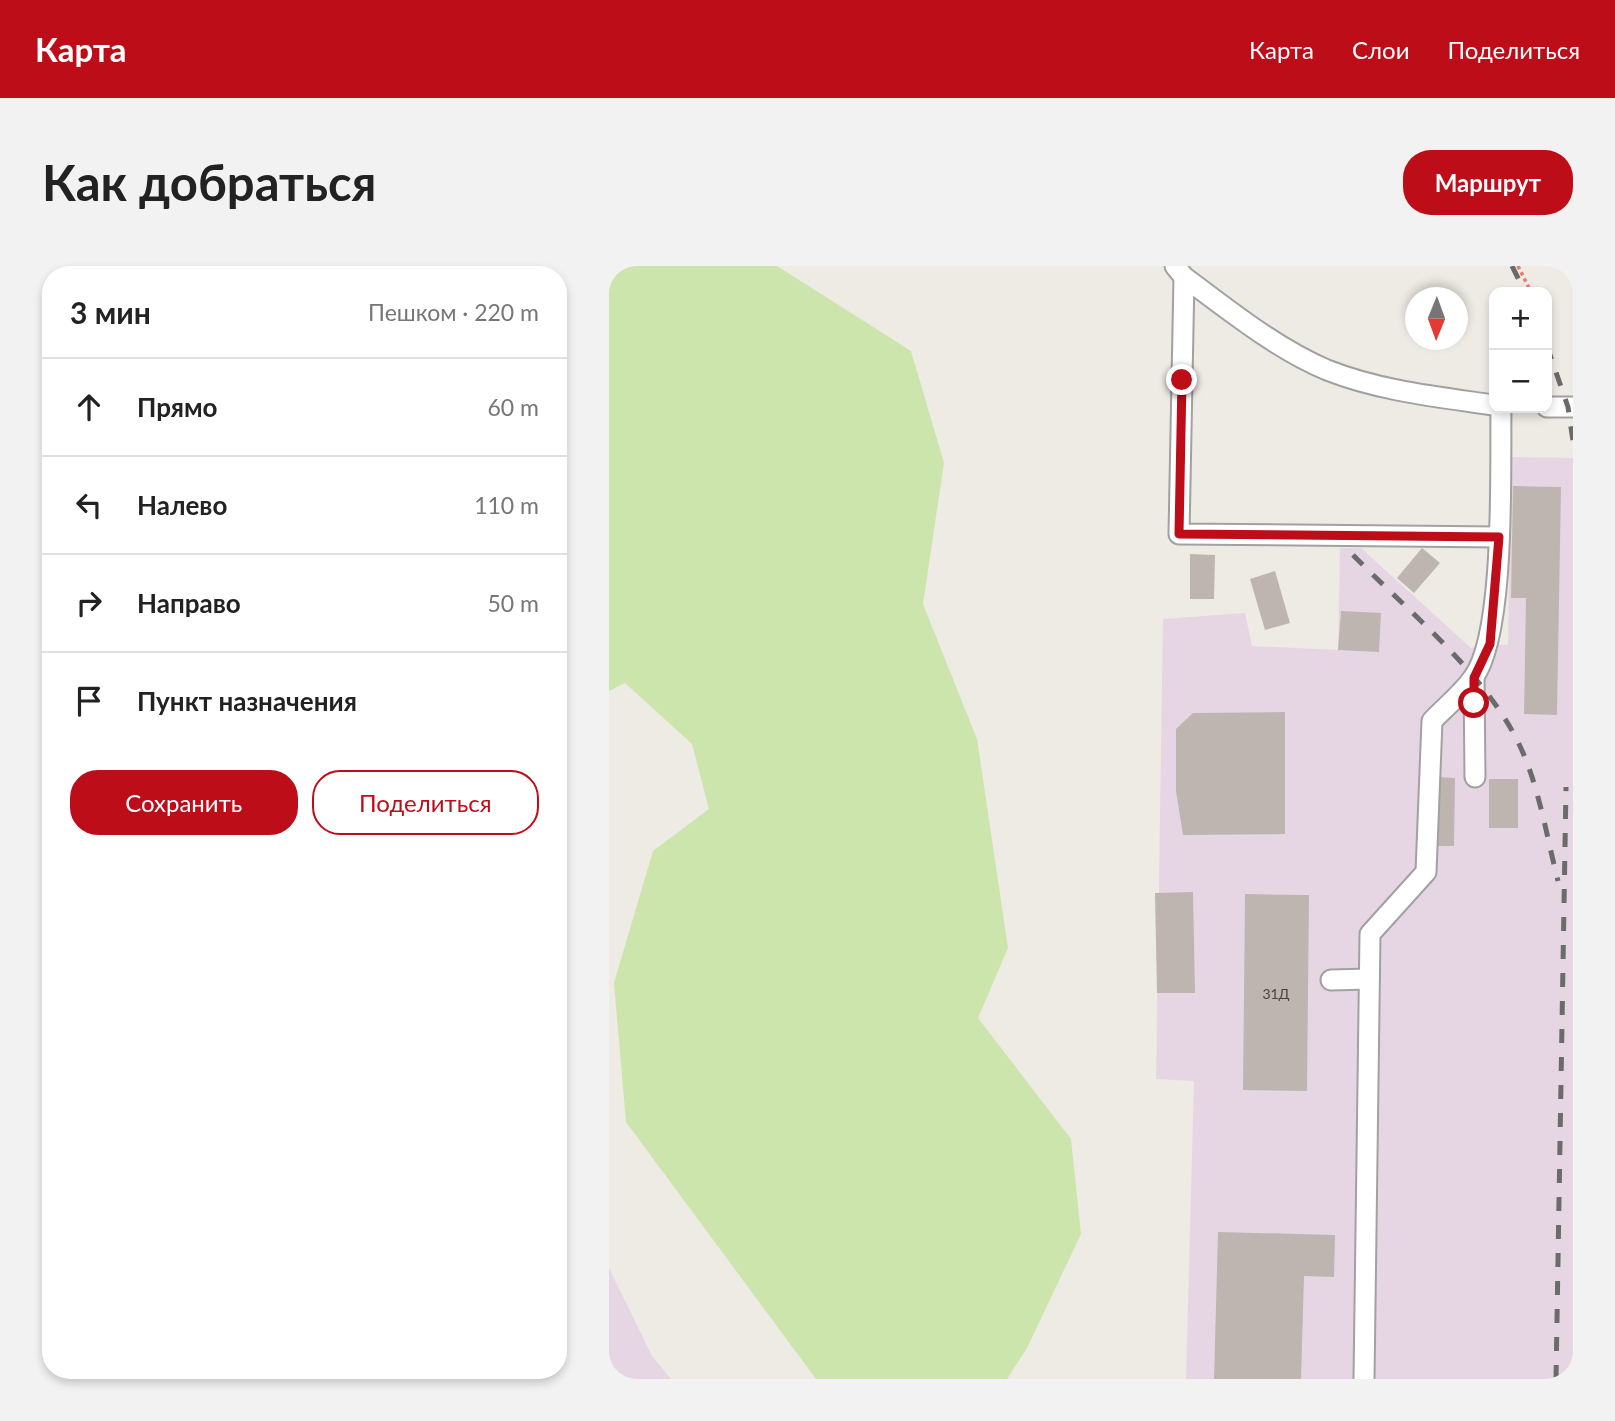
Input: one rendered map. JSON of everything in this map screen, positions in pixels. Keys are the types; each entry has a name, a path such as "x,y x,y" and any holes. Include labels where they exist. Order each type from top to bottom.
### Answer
{"street":[{"path":"1179,272 1263,335 1327,369 1394,390 1489,404"},
{"path":"1179,272 1179,534 1499,537"},
{"path":"1552,407 1573,407"},
{"path":"1364,1379 1370,933 1426,872 1432,721 1474,678 1490,644 1499,537 1501,413"},
{"path":"1474,678 1475,778"},
{"path":"1331,980 1369,979"}],"path":[{"path":"1518,266 1528,287"}],"shaded area":[{"path":"1511,457 1573,458 1573,1379 1186,1379 1194,1081 1156,1079 1163,619 1245,613 1252,646 1338,650 1340,548 1361,548 1471,648 1490,644 1508,645"},
{"path":"609,1268 652,1356 671,1379 609,1379"}],"green space":[{"path":"609,266 777,266 911,351 944,463 923,604 977,739 1008,948 978,1018 1071,1139 1081,1234 1027,1348 1007,1379 816,1379 626,1122 614,983 653,851 709,809 692,744 625,683 609,691"}],"building":[{"path":"1513,486 1561,487 1557,715 1524,714 1526,598 1511,598"},
{"path":"1422,548 1440,563 1414,593 1397,578"},
{"path":"1190,554 1215,555 1214,599 1190,599"},
{"path":"1275,571 1290,623 1265,630 1250,579"},
{"path":"1341,611 1381,613 1379,652 1338,650"},
{"path":"1285,712 1285,834 1183,835 1176,791 1176,729 1193,713"},
{"path":"1438,777 1455,778 1454,846 1437,846"},
{"path":"1489,779 1518,779 1518,828 1489,828"},
{"path":"1193,892 1195,993 1157,993 1155,893"},
{"path":"1245,894 1309,895 1307,1091 1243,1090"},
{"path":"1218,1232 1335,1235 1334,1277 1304,1276 1301,1379 1214,1379"}],"railway":[{"path":"1512,266 1522,287"},
{"path":"1548,350 1568,407 1573,441"},
{"path":"1353,555 1442,642 1483,688 1501,713 1516,738 1530,771 1558,881"},
{"path":"1556,1379 1566,787"}],"route":[{"path":"1182,380 1179,534 1499,537 1490,644 1474,678 1474,703"}]}
